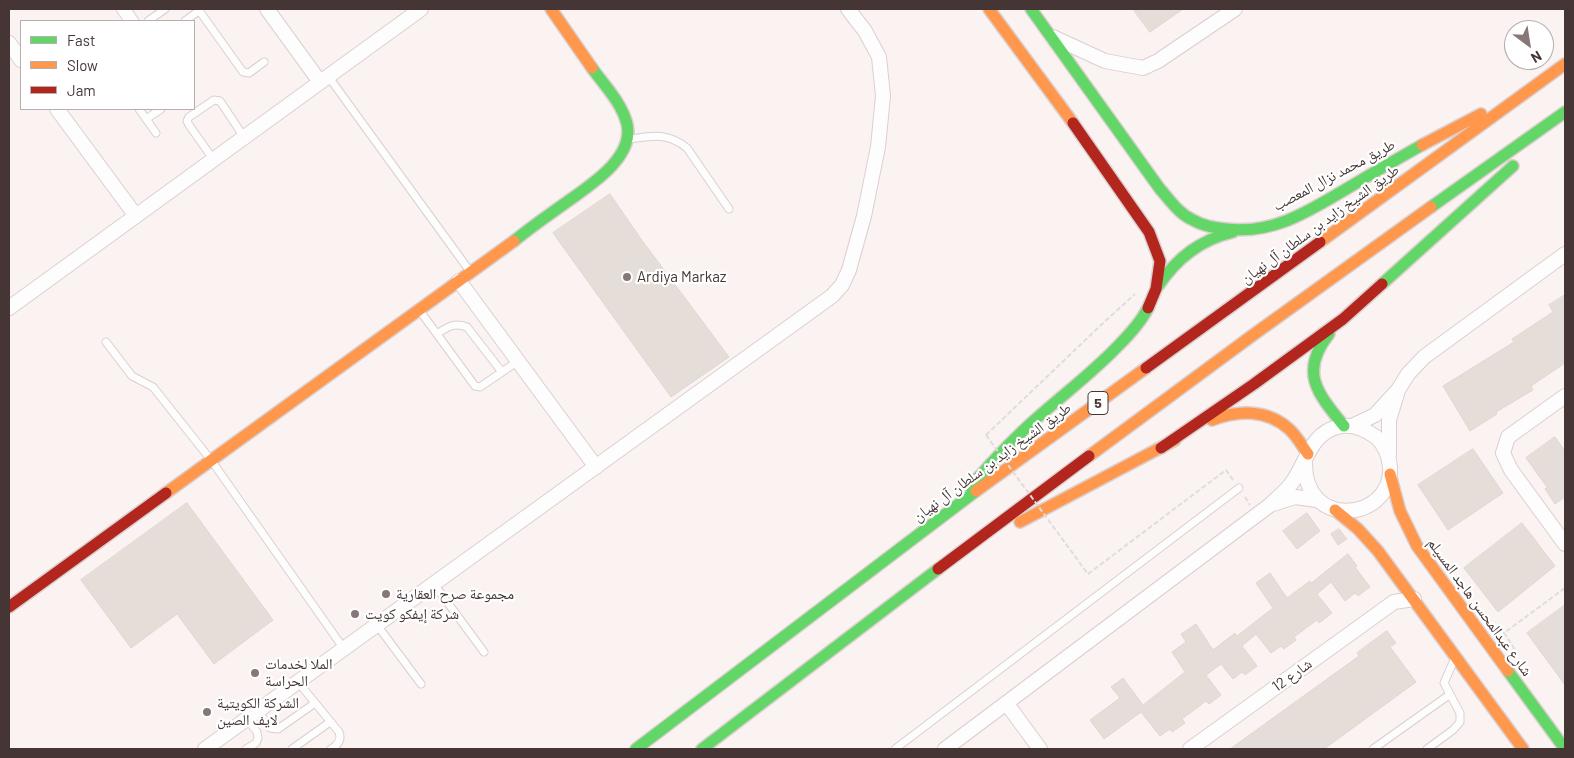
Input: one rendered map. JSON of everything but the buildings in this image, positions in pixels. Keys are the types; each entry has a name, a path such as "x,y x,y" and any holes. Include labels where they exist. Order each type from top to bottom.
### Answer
{"main road":[{"path":"9,607 471,273 603,175 623,151 627,139 627,125 618,105 551,9"},
{"path":"988,9 1042,66 1088,128 1100,131 1110,125 1110,117"},
{"name":"طريق محمد نزال المعصب","path":"1031,9 1160,189 1182,212 1197,223 1212,227 1250,231 1267,228 1295,217 1442,134 1534,87"},
{"path":"1003,26 1110,174 1149,232 1160,261 1156,290"},
{"name":"طريق الشيخ زايد بن سلطان آل نهيان","path":"636,749 949,511 1565,64"},
{"name":"5","path":"702,749 958,554 1254,335 1565,112"},
{"path":"1537,145 1565,121"},
{"path":"1348,426 1323,398 1316,386 1313,364 1314,353 1322,341 1343,319 1523,158"},
{"path":"949,511 994,459 1097,368 1128,336 1145,314 1156,290 1172,266 1194,247 1212,238 1230,233 1250,231"},
{"path":"1161,448 1254,384 1343,319"},
{"path":"958,554 1161,448 1214,418 1233,412 1250,412 1278,421 1289,430 1306,457"},
{"name":"شارع عبدالمحسن هاجد المسيلم","path":"1390,474 1396,505 1417,546 1565,749"},
{"path":"1335,510 1365,536 1402,583 1523,749"}],"street":[{"path":"266,9 324,79"},
{"path":"9,308 421,9"},
{"path":"205,749 826,300 842,285 849,270 864,216 878,147 883,96 879,58 865,31 848,9"},
{"path":"1053,38 1105,61 1143,68 1158,61 1220,16 1235,9"},
{"path":"9,43 20,59"},
{"path":"58,110 136,216"},
{"path":"945,749 1270,505 1291,484 1311,446 1322,434 1336,427 1348,426 1375,415 1424,357 1565,254"},
{"path":"459,281 596,467"},
{"path":"1270,505 1295,497 1317,500 1335,510 1354,511 1372,504 1385,490 1390,474 1389,420 1398,390"},
{"path":"1565,396 1508,438 1503,452 1510,470 1565,544"},
{"path":"1348,426 1368,431 1375,436 1381,442 1389,457"},
{"path":"1306,457 1305,474 1309,488 1317,500"},
{"path":"1394,602 1402,583"},
{"name":"شارع 12","path":"1190,749 1394,602 1414,599"},
{"path":"1007,704 1040,749"}],"lane":[{"path":"120,9 127,20"},
{"path":"127,9 135,20"},
{"path":"150,20 166,9"},
{"path":"186,20 199,10 243,72 249,72 264,62"},
{"path":"324,79 471,273"},
{"path":"213,160 188,125 187,121 190,117 214,100 220,101 244,137"},
{"path":"140,110 156,133"},
{"path":"146,120 160,110"},
{"path":"627,139 662,136 678,140 687,148 729,209"},
{"path":"419,310 475,386 480,387 518,361"},
{"path":"437,334 452,325 460,324 467,327 502,372"},
{"path":"106,342 132,376 153,387 211,460 344,649"},
{"path":"894,749 1239,488"},
{"path":"434,584 484,652"},
{"path":"377,625 421,684"},
{"path":"1427,749 1453,730 1460,722 1460,713 1444,683 1456,656"},
{"path":"298,682 340,736 338,744 331,749"},
{"path":"1373,749 1450,695"},
{"path":"253,715 270,728 278,729 315,703"},
{"path":"246,749 256,743 258,738 253,715"},
{"path":"292,749 330,722"}],"path":[{"path":"1136,293 986,435 1088,574 1226,470"},
{"path":"1499,658 1514,648 1504,634 1565,588"}],"traffic: fast":[{"path":"1031,9 1160,189 1183,214 1201,224 1218,228 1244,230 1277,224 1323,203 1422,145"},
{"path":"514,241 607,171 624,149 628,137 625,116 592,68"},
{"path":"1431,207 1565,112"},
{"path":"1382,284 1513,166"},
{"path":"1158,286 1173,267 1190,252 1210,240 1233,232"},
{"path":"970,487 1019,434 1088,375 1117,347 1142,318 1148,308"},
{"path":"1329,334 1320,348 1313,371 1319,392 1344,426"},
{"path":"636,749 976,491"},
{"path":"702,749 938,569"},
{"path":"1508,671 1565,749"}],"traffic: slow":[{"path":"551,9 592,68"},
{"path":"989,9 1073,123"},
{"path":"1320,242 1565,64"},
{"path":"1422,145 1481,114"},
{"path":"1089,456 1431,207"},
{"path":"166,493 514,241"},
{"path":"976,491 1146,368"},
{"path":"1212,420 1242,413 1252,413 1271,418 1280,422 1292,432 1308,454"},
{"path":"1020,522 1175,440"},
{"path":"1390,474 1400,511 1417,546 1508,671"},
{"path":"1335,510 1358,529 1378,551 1523,749"}],"traffic: jam":[{"path":"1073,123 1149,232 1160,261 1156,289 1148,308"},
{"path":"1146,368 1320,242"},
{"path":"1161,448 1254,384 1343,319 1382,284"},
{"path":"938,569 1089,456"},
{"path":"9,607 166,493"}],"place":[{"name":"Ardiya Markaz","path":"627,277"},
{"name":"مجموعة صرح العقارية","path":"386,594"},
{"name":"شركة إيفكو كويت","path":"355,614"},
{"name":"الملا لخدمات الحراسة","path":"255,673"},
{"name":"الشركة الكويتية لايف الصين","path":"207,712"}]}
